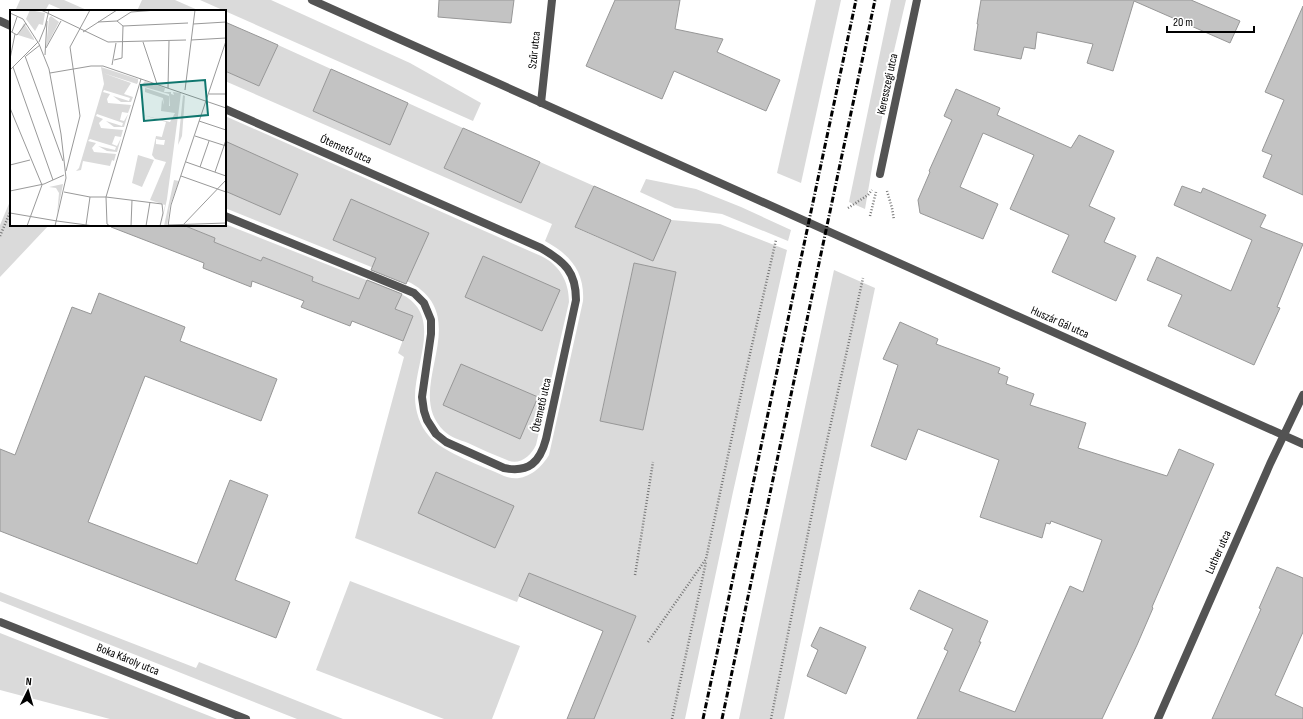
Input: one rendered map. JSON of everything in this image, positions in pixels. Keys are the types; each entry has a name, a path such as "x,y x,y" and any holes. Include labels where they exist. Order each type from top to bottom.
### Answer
{"street":[{"path":"312,0 325,3 540,103"},
{"name":"Szűr utca","path":"540,103 552,0"},
{"name":"Keresszegi utca","path":"880,174 917,0"},
{"path":"0,21 10,26"},
{"name":"Huszár Gál utca","path":"540,103 1303,444"},
{"name":"Ótemető utca","path":"226,109 541,248 556,256 563,263 574,279 576,300 546,439 543,451 538,459 531,465 523,468 514,470 504,468 446,442 436,434 427,420 422,397 431,334 431,320 420,297 414,293 226,216"},
{"name":"Luther utca","path":"1158,719 1270,464 1303,395"},
{"name":"Boka Károly utca","path":"0,622 246,719"}],"path":[{"path":"848,208 868,195 874,188 880,174"},
{"path":"870,216 880,174"},
{"path":"880,174 890,199 894,220"},
{"path":"0,236 10,212"},
{"path":"672,719 744,380 776,240"},
{"path":"770,719 863,278"},
{"path":"635,574 653,462"},
{"path":"648,642 706,559"}],"shaded area":[{"path":"20,0 64,0 87,10 63,10 49,4 46,10 16,9"},
{"path":"142,0 175,0 198,10 137,10"},
{"path":"200,0 271,0 410,63 481,103 473,121 226,12 226,10 223,10"},
{"path":"816,0 841,0 801,183 777,173"},
{"path":"891,0 906,0 889,72 865,209 849,202"},
{"path":"278,45 331,69 313,111 390,145 408,103 463,128 444,168 521,203 540,162 594,186 576,228 653,261 671,220 720,224 787,250 733,492 685,719 594,719 636,616 529,573 517,602 355,538 404,357 398,353 412,316 361,295 359,299 312,281 313,277 263,257 261,261 214,242 215,238 185,226 226,226 226,224 399,293 413,302 420,313 424,325 424,339 415,397 417,413 423,428 435,442 464,459 504,476 518,478 524,477 536,470 549,455 583,301 581,281 574,265 554,246 545,241 552,224 226,81 226,71 259,86","holes":["634,263 675,272 642,430 600,420"]},
{"path":"226,116 541,256 558,269 565,281 569,295 569,302 536,445 531,453 524,459 511,462 455,438 444,431 433,414 430,396 439,335 438,316 429,298 411,283 226,208"},
{"path":"646,179 696,189 741,207 791,230 788,241 722,214 675,208 640,192"},
{"path":"10,201 10,226 48,226 0,277 0,225"},
{"path":"834,270 875,288 791,687 784,719 739,719"},
{"path":"350,581 520,646 492,719 444,719 316,670"},
{"path":"0,592 196,668 199,662 343,719 297,719 0,601"},
{"path":"0,633 217,719 110,719 0,690"}],"building":[{"path":"439,0 514,0 511,23 438,17"},
{"path":"615,0 680,0 675,29 723,39 717,52 780,80 766,111 674,71 662,99 586,66"},
{"path":"981,0 1191,0 1240,21 1230,43 1134,1 1113,71 1087,63 1093,44 1037,32 1035,49 1024,47 1021,59 974,50"},
{"path":"1303,6 1303,195 1263,177 1272,155 1262,151 1284,100 1265,92"},
{"path":"226,22 278,45 259,86 226,71"},
{"path":"331,69 408,103 390,145 313,111"},
{"path":"956,89 1000,108 997,115 1071,148 1079,135 1114,151 1089,206 1115,218 1104,242 1136,256 1116,301 1052,272 1069,235 1010,209 1034,155 983,133 960,187 998,204 983,239 920,213 918,200 930,172 929,171 952,120 944,116"},
{"path":"463,128 540,162 521,203 444,168"},
{"path":"226,141 298,174 280,215 226,191"},
{"path":"594,186 671,220 653,261 575,227"},
{"path":"1182,186 1201,193 1203,188 1266,215 1260,227 1303,244 1277,307 1280,308 1254,365 1168,326 1182,295 1147,280 1157,257 1231,291 1252,240 1174,205"},
{"path":"351,199 429,233 406,284 371,270 376,258 333,240"},
{"path":"185,226 215,238 214,242 261,261 263,257 313,277 312,281 359,299 367,280 402,294 395,309 413,316 403,341 352,321 350,326 301,307 304,301 252,281 251,287 203,268 204,263 111,227"},
{"path":"483,256 560,290 542,331 465,297"},
{"path":"634,263 676,272 643,430 600,421"},
{"path":"99,293 185,327 180,341 277,379 261,421 145,376 88,522 197,564 230,480 268,495 235,580 290,602 276,638 0,531 0,449 15,455 72,307 91,314"},
{"path":"900,322 938,339 936,344 1000,368 998,373 1008,377 1006,384 1034,394 1030,405 1086,423 1078,448 1167,476 1179,449 1214,464 1137,645 1102,719 917,719 948,651 944,649 953,629 910,609 919,590 988,621 979,642 981,642 959,691 1015,712 1070,586 1083,592 1102,540 1051,521 1050,524 1046,523 1042,538 980,517 999,460 918,429 906,460 871,446 898,365 883,359"},
{"path":"461,364 538,397 520,439 443,405"},
{"path":"436,472 514,506 495,548 418,513"},
{"path":"1277,567 1303,578 1303,632 1275,695 1303,708 1303,719 1212,719 1261,609 1259,608"},
{"path":"529,573 636,616 594,719 567,719 603,631 519,596"},
{"path":"820,627 866,647 846,694 807,676 818,650 811,646"}],"railway":[{"path":"703,719 856,0"},
{"path":"722,719 875,0"}]}
